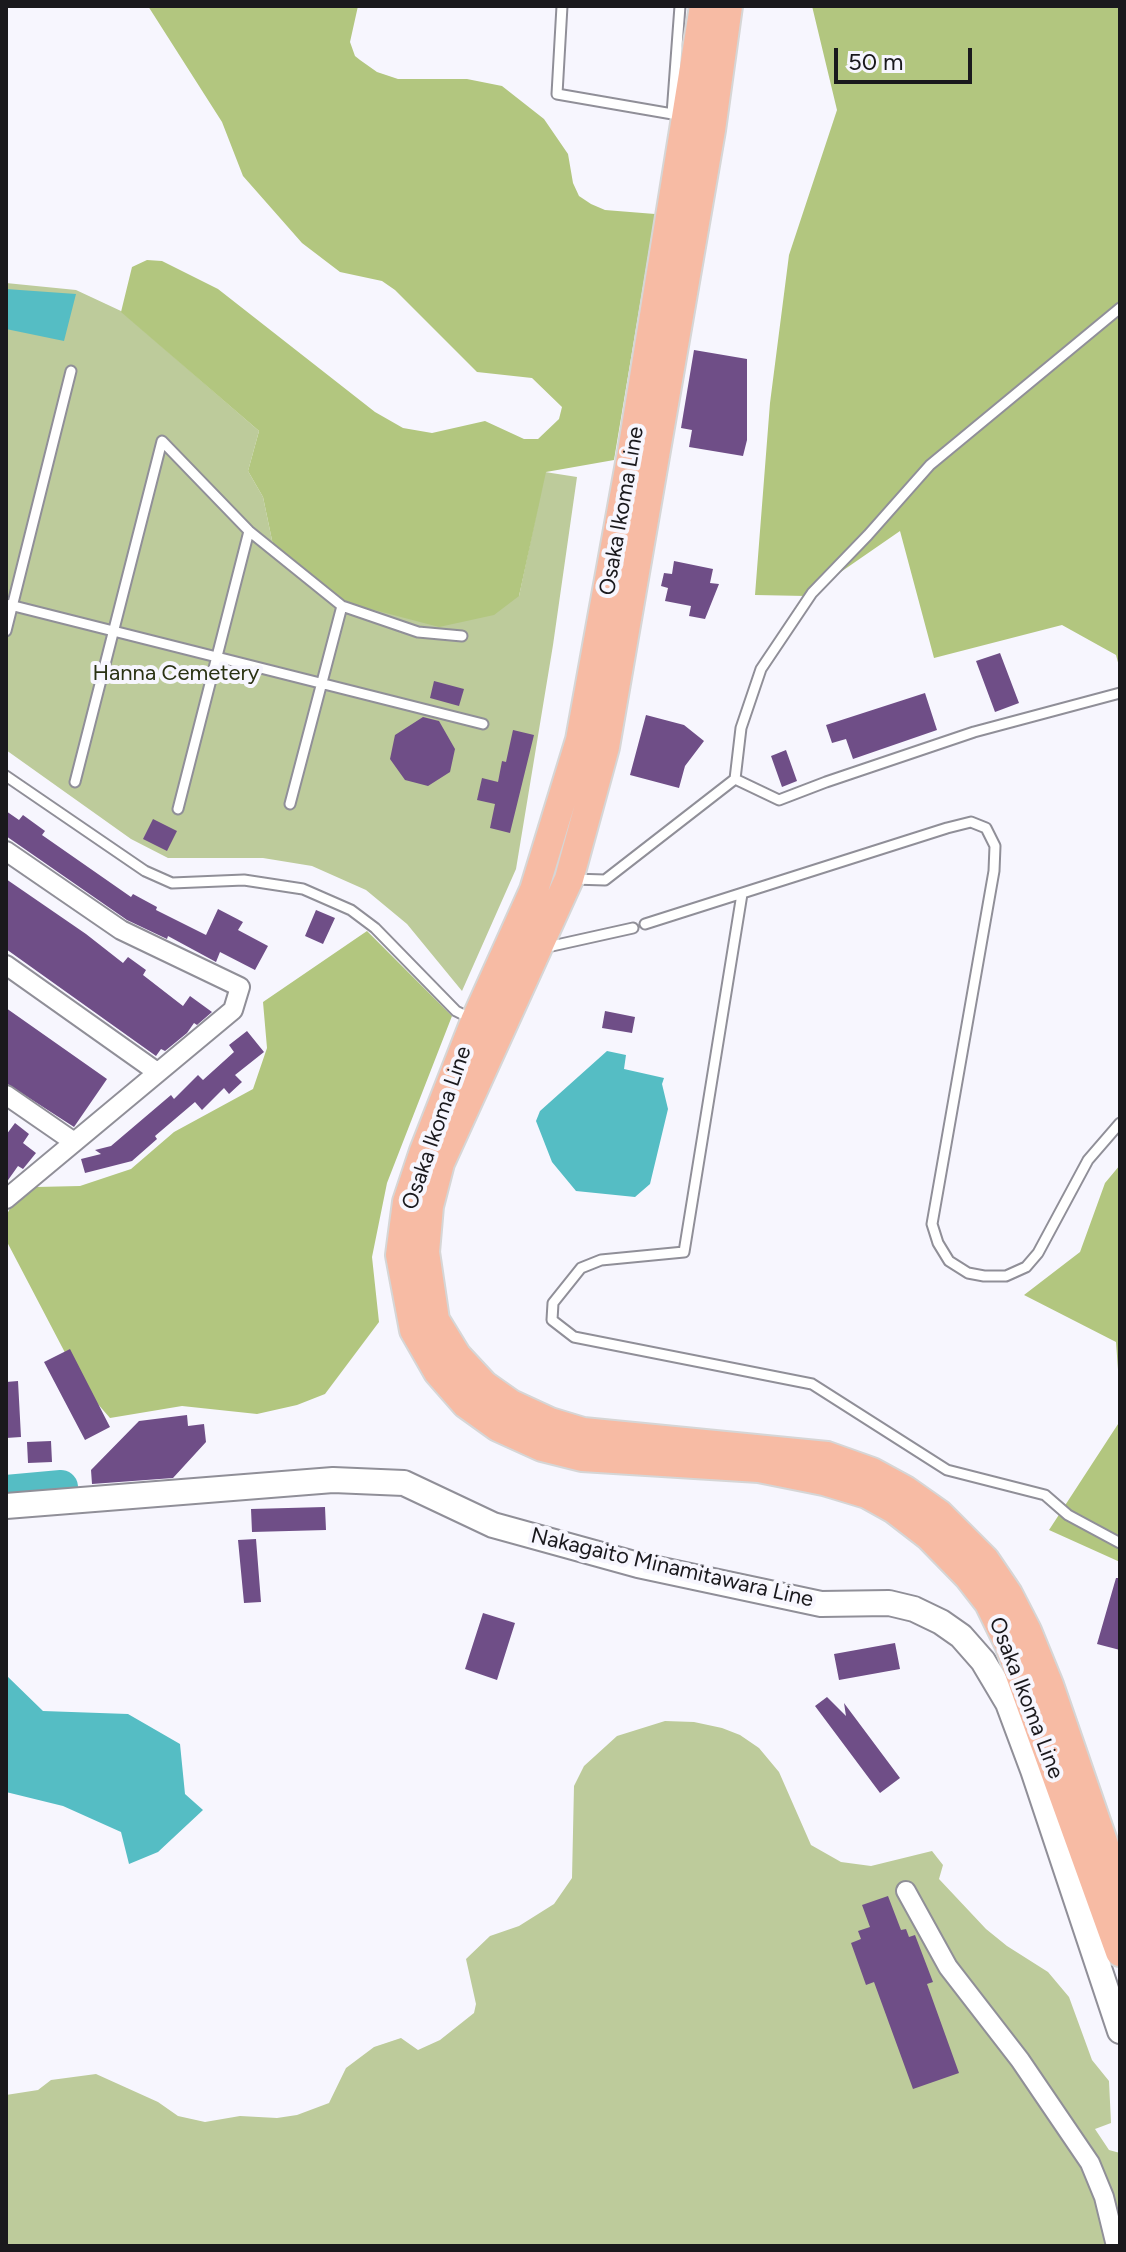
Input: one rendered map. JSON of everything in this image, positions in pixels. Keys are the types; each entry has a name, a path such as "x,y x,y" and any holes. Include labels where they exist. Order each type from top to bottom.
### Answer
{"main road":[{"name":"Osaka Ikoma Line","path":"704,6 680,116 607,600 580,740 502,992 420,1164 407,1202 400,1255 414,1330 438,1372 466,1404 498,1427 542,1447 582,1457 759,1468 824,1481 867,1494 894,1509 929,1536 989,1603 1009,1644 1120,1952"},
{"name":"Osaka Ikoma Line","path":"502,992 539,949 569,879 605,747 711,130 728,6"},
{"name":"Osaka Ikoma Line","path":"487,1026 440,1163 429,1206 425,1252 435,1320 457,1356 484,1385 511,1404 550,1422 583,1432 827,1456 872,1472 939,1514 985,1560 1008,1594 1027,1631 1049,1685 1120,1891"},
{"name":"Nakagaito Minamitawara Line","path":"6,1506 333,1480 404,1483 493,1525 638,1565 821,1604 889,1603 914,1609 961,1636 983,1661 1008,1703 1120,2031"}],"street":[{"path":"6,851 121,930 240,987 233,1010 6,1199"},
{"path":"6,965 157,1072"},
{"path":"6,1095 74,1142"},
{"path":"906,1891 948,1967 1020,2060 1090,2163 1104,2197 1116,2246"}],"lane":[{"path":"562,6 557,94 680,116 680,6"},
{"path":"569,879 605,880 735,779 741,728 761,669 812,593 930,465 1120,308"},
{"path":"6,631 9,605 71,371"},
{"path":"75,782 162,441 249,531 342,606 418,632 462,636"},
{"path":"178,809 249,531"},
{"path":"9,605 483,724"},
{"path":"290,804 342,606"},
{"path":"735,779 779,800 974,732 1120,693"},
{"path":"6,776 145,871 172,883 244,880 303,889 351,910 375,928 456,1011 487,1026"},
{"path":"645,924 947,828 971,822 986,828 995,846 994,871 932,1224 938,1243 949,1261 968,1273 1006,1276 1026,1267 1038,1253 1088,1160 1120,1123"},
{"path":"742,894 684,1252 601,1260 581,1268 553,1303 552,1320 574,1337 812,1384 947,1470 1045,1495 1068,1515 1120,1543"},
{"path":"539,949 633,928"}],"green space":[{"path":"148,6 358,6 350,42 355,56 377,72 398,79 467,79 502,86 544,119 568,154 573,183 579,196 605,210 655,214 614,460 546,472 519,596 494,615 439,627 344,602 273,545 263,497 248,471 259,431 121,312 132,267 147,260 162,261 218,289 375,412 403,428 432,433 485,421 524,439 538,439 559,419 562,407 532,378 477,372 395,290 382,281 340,272 302,243 243,176 222,122"},
{"path":"812,6 1120,6 1120,670 1116,655 1062,625 934,658 900,531 806,596 755,595 770,403 789,255 837,110"},
{"name":"Hanna Cemetery","path":"6,283 76,290 121,311 259,431 248,471 263,497 273,545 519,596 545,472 577,477 516,869 462,991 407,924 366,890 312,866 263,858 168,858 131,839 6,750"},
{"path":"367,931 452,1016 387,1183 372,1257 379,1322 325,1394 297,1405 257,1414 182,1406 110,1418 83,1387 6,1240 6,1216 13,1203 36,1187 80,1186 131,1169 174,1132 253,1089 267,1048 263,1002"},
{"path":"1120,1165 1120,1397 1116,1342 1024,1295 1080,1252 1105,1183"},
{"path":"1120,1421 1120,1562 1049,1530"},
{"path":"665,1721 694,1722 722,1728 740,1735 759,1748 779,1772 811,1845 841,1862 871,1866 932,1851 943,1865 939,1879 986,1929 1048,1972 1069,1997 1092,2060 1109,2081 1111,2123 1095,2129 1109,2150 1120,2153 1120,2246 6,2246 6,2095 38,2090 51,2080 96,2074 158,2102 178,2116 205,2122 240,2116 277,2118 297,2115 329,2103 346,2068 374,2047 401,2038 418,2050 440,2040 474,2013 476,2004 466,1959 490,1936 519,1926 554,1904 572,1878 574,1786 584,1766 617,1736"}],"water":[{"path":"6,289 76,294 64,341 6,329"},
{"path":"607,1051 626,1055 624,1069 664,1078 662,1084 668,1109 650,1184 635,1197 576,1191 552,1162 536,1121 540,1111"},
{"path":"6,1675 43,1711 128,1714 180,1744 185,1794 203,1810 158,1852 129,1864 121,1832 63,1806 6,1792"}],"building":[{"path":"694,350 747,359 747,440 743,456 689,447 692,430 681,428"},
{"path":"674,561 713,569 710,583 719,584 705,619 689,616 691,606 665,601 668,588 661,586 664,573 672,574"},
{"path":"1000,653 1019,703 995,712 976,661"},
{"path":"434,681 464,689 459,706 430,698"},
{"path":"925,693 937,730 853,759 846,739 832,743 826,725"},
{"path":"646,715 684,725 704,741 685,766 679,788 630,775"},
{"path":"423,717 439,721 455,749 450,772 428,786 405,780 390,759 395,735"},
{"path":"513,730 534,735 510,833 490,828 495,804 477,800 482,778 498,782"},
{"path":"786,750 797,781 782,787 771,756"},
{"path":"6,811 19,820 23,815 45,831 42,835 131,897 133,894 157,907 156,910 206,935 218,909 243,922 238,930 268,946 255,970 220,952 216,962 168,936 167,939 127,920 6,836"},
{"path":"153,819 177,831 167,851 143,839"},
{"path":"6,879 123,963 128,957 146,970 143,975 183,1006 190,996 212,1012 197,1025 194,1023 187,1033 165,1051 161,1049 156,1056 6,949"},
{"path":"316,910 335,918 323,944 305,936"},
{"path":"6,1008 107,1079 74,1127 6,1083"},
{"path":"605,1011 635,1017 632,1033 602,1028"},
{"path":"247,1031 264,1052 235,1075 242,1082 229,1094 224,1088 202,1110 195,1102 155,1136 157,1139 132,1161 85,1173 81,1159 101,1154 95,1150 111,1146 171,1095 174,1099 198,1075 203,1080 234,1052 229,1045"},
{"path":"15,1123 29,1134 23,1143 36,1153 23,1169 18,1166 6,1183 6,1135"},
{"path":"70,1349 110,1427 85,1440 44,1362"},
{"path":"18,1381 21,1437 6,1438 6,1382"},
{"path":"187,1415 188,1426 204,1424 206,1442 173,1478 92,1484 91,1470 139,1421"},
{"path":"51,1441 52,1462 28,1463 27,1442"},
{"path":"325,1507 326,1530 252,1532 251,1509"},
{"path":"256,1539 261,1602 244,1603 238,1540"},
{"path":"1116,1578 1120,1578 1120,1650 1097,1644"},
{"path":"483,1613 515,1623 497,1680 465,1669"},
{"path":"895,1643 900,1669 839,1680 834,1654"},
{"path":"827,1697 846,1716 844,1703 900,1778 880,1793 815,1706"},
{"path":"888,1896 901,1930 906,1929 909,1937 915,1935 933,1982 927,1984 959,2073 913,2089 874,1982 866,1985 851,1943 861,1939 858,1931 870,1927 862,1905"}],"waterway":[{"path":"6,1492 61,1487"}]}
